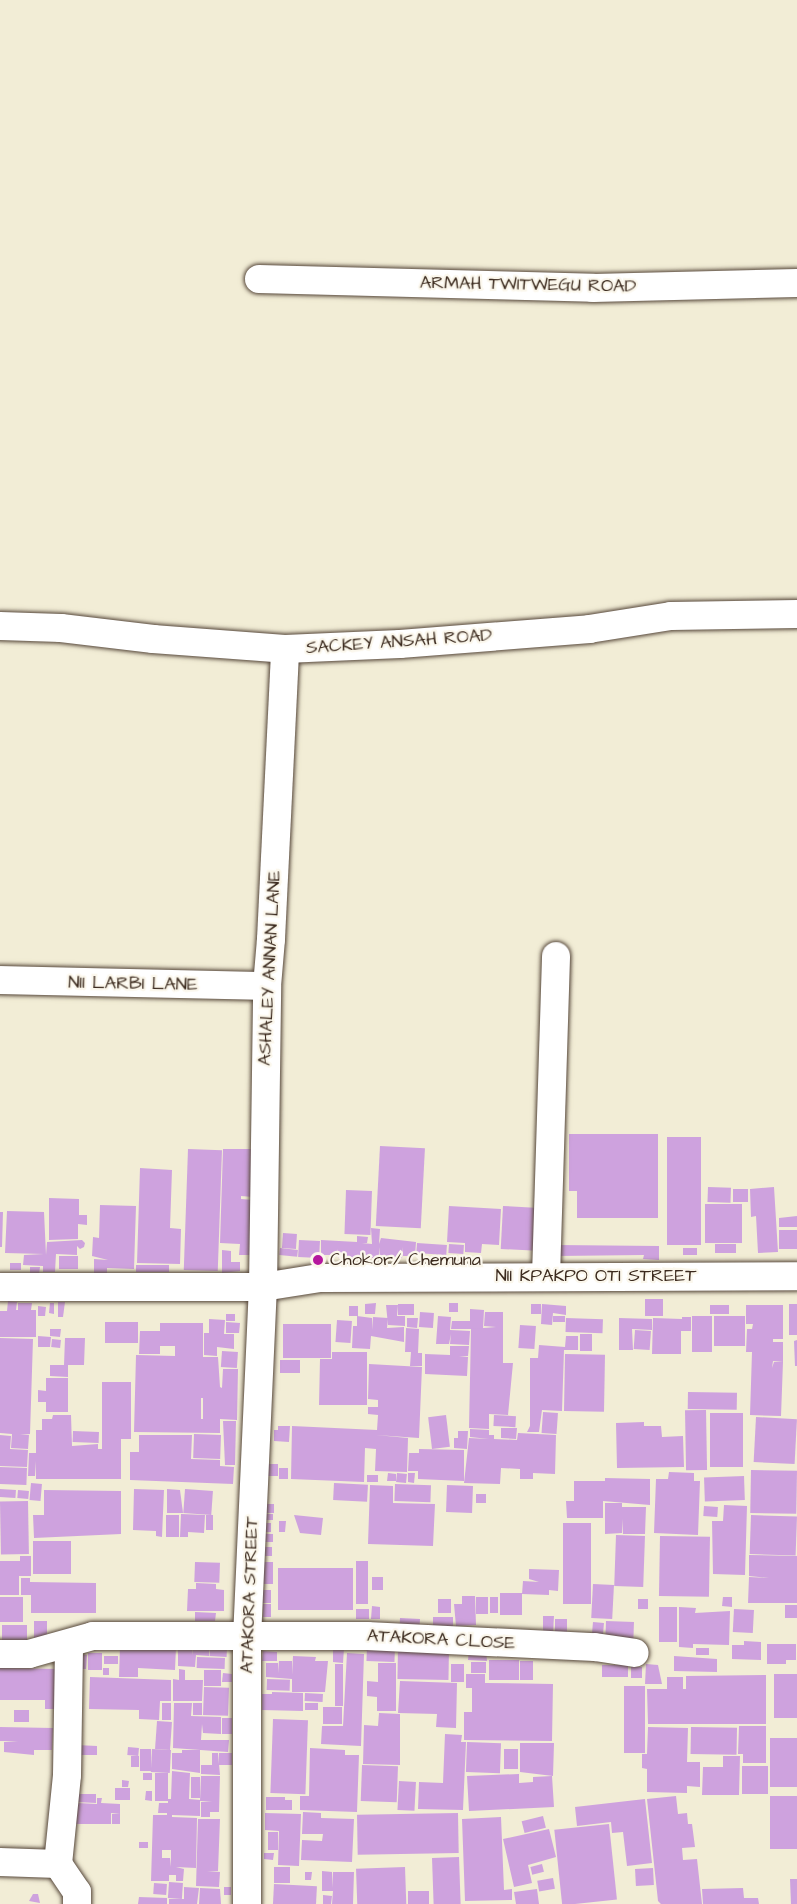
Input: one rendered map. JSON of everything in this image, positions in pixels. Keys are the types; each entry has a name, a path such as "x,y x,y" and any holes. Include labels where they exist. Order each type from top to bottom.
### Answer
{"street":[{"name":"ARMAH TWITWEGU ROAD","path":"259,279 593,288 797,282"},
{"name":"SACKEY ANSAH ROAD","path":"0,626 61,628 153,639 285,649 400,644 589,629 671,616 797,614"},
{"name":"ASHALEY ANNAN LANE","path":"263,1287 267,986 272,939 285,649"},
{"path":"546,1276 556,956"},
{"name":"NII LARBI LANE","path":"0,980 267,986"},
{"name":"NII KPAKPO OTI STREET","path":"0,1287 263,1287 320,1278 797,1276"},
{"name":"ATAKORA STREET","path":"248,1904 247,1638 263,1287"},
{"name":"ATAKORA CLOSE","path":"0,1654 29,1654 69,1645 93,1636 247,1638 367,1636 595,1647 635,1653"},
{"path":"69,1645 67,1774 58,1864 77,1892 76,1904"},
{"path":"0,1862 58,1864"}],"building":[{"path":"569,1134 658,1134 658,1218 577,1218 577,1191 569,1191"},
{"path":"667,1137 701,1137 701,1245 667,1245"},
{"path":"380,1146 425,1148 421,1228 376,1226"},
{"path":"188,1149 222,1150 218,1271 184,1270"},
{"path":"223,1149 255,1149 253,1197 241,1196 241,1199 254,1200 253,1255 239,1255 240,1244 220,1243"},
{"path":"140,1168 172,1170 170,1228 181,1229 180,1264 137,1263"},
{"path":"708,1187 731,1188 730,1203 707,1202"},
{"path":"774,1187 778,1252 758,1253 756,1216 751,1217 750,1189"},
{"path":"733,1189 748,1189 748,1202 733,1202"},
{"path":"346,1190 372,1191 370,1235 344,1234"},
{"path":"49,1198 79,1199 79,1215 87,1215 87,1225 78,1224 78,1239 49,1240"},
{"path":"705,1204 742,1204 742,1243 705,1243"},
{"path":"100,1205 136,1206 134,1269 107,1268 107,1274 94,1274 94,1259 108,1260 92,1256 93,1237 99,1238"},
{"path":"449,1206 501,1209 499,1245 482,1244 481,1253 465,1252 465,1243 447,1242"},
{"path":"503,1206 539,1208 537,1251 501,1249"},
{"path":"7,1211 44,1212 46,1255 47,1242 82,1240 85,1243 84,1247 80,1249 77,1246 77,1255 56,1254 55,1272 43,1272 43,1266 23,1265 24,1255 44,1254 5,1253"},
{"path":"0,1212 3,1212 2,1247 0,1247"},
{"path":"797,1216 797,1227 779,1227 779,1218"},
{"path":"371,1228 380,1229 379,1244 381,1238 416,1242 415,1256 403,1256 403,1247 402,1258 380,1257 379,1247 379,1258 338,1258 338,1249 337,1255 321,1255 321,1240 357,1242 357,1236 368,1237 367,1243 362,1243 372,1244"},
{"path":"779,1230 797,1230 797,1249 779,1249"},
{"path":"283,1233 297,1234 296,1249 282,1248"},
{"path":"299,1240 320,1241 319,1258 298,1257"},
{"path":"417,1243 447,1245 446,1255 416,1253"},
{"path":"449,1244 464,1245 463,1254 448,1253"},
{"path":"715,1244 736,1244 736,1253 715,1253"},
{"path":"557,1245 659,1246 659,1260 643,1259 644,1255 556,1256"},
{"path":"280,1248 298,1250 297,1257 279,1255"},
{"path":"683,1248 697,1248 697,1255 683,1255"},
{"path":"222,1250 231,1251 231,1262 240,1262 240,1271 222,1273"},
{"path":"59,1256 78,1256 78,1269 59,1269"},
{"path":"10,1263 21,1263 21,1270 10,1270"},
{"path":"136,1265 169,1265 169,1272 136,1272"},
{"path":"30,1267 40,1267 39,1274 30,1273"},
{"path":"645,1299 663,1299 663,1316 645,1316"},
{"path":"8,1301 17,1302 16,1310 18,1310 18,1303 32,1303 31,1310 36,1310 36,1337 0,1337 0,1311 7,1311"},
{"path":"58,1302 65,1302 63,1317 58,1317"},
{"path":"50,1303 54,1303 54,1314 49,1313"},
{"path":"376,1303 375,1314 365,1314 365,1304"},
{"path":"449,1303 458,1303 458,1312 449,1312"},
{"path":"398,1304 414,1304 414,1315 398,1315"},
{"path":"531,1304 541,1304 541,1314 531,1314"},
{"path":"542,1304 566,1306 566,1315 553,1313 552,1325 541,1324"},
{"path":"789,1304 797,1304 797,1335 789,1335"},
{"path":"386,1305 398,1305 397,1316 405,1316 405,1326 388,1325"},
{"path":"710,1305 729,1305 729,1314 710,1314"},
{"path":"746,1305 783,1305 783,1339 773,1339 773,1342 783,1342 783,1362 781,1416 750,1415 752,1352 746,1352 747,1329 752,1329 753,1324 746,1324"},
{"path":"38,1306 46,1307 45,1316 38,1316"},
{"path":"349,1306 358,1306 358,1316 349,1316"},
{"path":"470,1309 484,1310 483,1329 451,1329 452,1321 470,1321"},
{"path":"420,1312 434,1313 433,1328 419,1327"},
{"path":"485,1312 503,1312 503,1363 513,1363 508,1415 489,1414 489,1429 469,1428 471,1329 496,1327 484,1326"},
{"path":"226,1314 235,1314 235,1321 226,1321"},
{"path":"357,1316 372,1318 372,1330 373,1317 388,1318 387,1328 404,1327 404,1342 371,1336 370,1349 352,1348 353,1326 357,1326"},
{"path":"438,1316 451,1317 450,1330 470,1331 469,1345 450,1344 451,1334 449,1344 436,1344"},
{"path":"553,1316 565,1316 565,1322 553,1322"},
{"path":"692,1316 712,1316 712,1352 692,1352"},
{"path":"714,1316 745,1316 745,1346 714,1346"},
{"path":"682,1317 691,1317 691,1331 681,1331 681,1354 652,1354 653,1318 682,1319"},
{"path":"407,1318 418,1318 417,1328 407,1327"},
{"path":"566,1318 603,1319 602,1333 566,1332"},
{"path":"619,1318 652,1319 652,1330 632,1329 633,1350 619,1350"},
{"path":"209,1319 225,1320 224,1334 234,1334 234,1349 217,1347 217,1356 204,1355 204,1333 209,1333"},
{"path":"337,1320 352,1321 350,1343 335,1342"},
{"path":"105,1322 138,1322 138,1343 105,1343"},
{"path":"226,1322 240,1323 239,1333 226,1333"},
{"path":"160,1323 203,1323 203,1357 218,1357 220,1387 222,1388 223,1369 238,1369 237,1420 220,1419 220,1433 134,1432 136,1355 175,1356 175,1346 160,1346 160,1354 139,1354 140,1331 160,1331","holes":["201,1398 203,1398 203,1419 201,1419"]},
{"path":"283,1324 331,1324 331,1358 283,1358"},
{"path":"520,1325 536,1326 534,1349 518,1348"},
{"path":"406,1328 419,1329 418,1353 422,1353 422,1366 410,1366 411,1352 405,1352"},
{"path":"50,1329 61,1329 60,1337 50,1336"},
{"path":"635,1330 651,1331 650,1350 634,1349"},
{"path":"580,1334 592,1334 592,1351 580,1351"},
{"path":"38,1336 51,1337 50,1347 38,1347"},
{"path":"566,1336 578,1336 578,1350 564,1350 562,1411 542,1410 539,1432 527,1432 530,1426 530,1358 538,1358 539,1345 565,1347"},
{"path":"0,1338 33,1339 30,1434 20,1435 29,1435 28,1449 11,1448 12,1434 0,1433"},
{"path":"65,1338 85,1338 84,1365 68,1365 68,1377 50,1376 50,1365 64,1365"},
{"path":"52,1339 61,1340 60,1348 51,1347"},
{"path":"797,1340 797,1366 795,1366 794,1341"},
{"path":"450,1346 469,1346 468,1356 459,1356 468,1357 467,1376 425,1374 425,1354 450,1355"},
{"path":"222,1351 238,1352 237,1368 221,1367"},
{"path":"332,1352 367,1352 367,1405 319,1405 320,1359 332,1359"},
{"path":"565,1354 605,1355 604,1412 564,1411"},
{"path":"280,1360 300,1360 300,1373 280,1373"},
{"path":"369,1364 422,1367 419,1438 376,1435 408,1438 407,1472 375,1471 376,1449 365,1448 364,1482 291,1479 292,1426 377,1430 378,1415 368,1414 368,1407 378,1407 378,1400 368,1399"},
{"path":"46,1378 68,1378 68,1412 46,1412 46,1402 38,1402 38,1390 46,1391"},
{"path":"102,1382 131,1382 131,1439 121,1439 121,1479 36,1479 36,1461 35,1476 28,1476 29,1453 36,1453 36,1430 42,1430 42,1419 52,1419 53,1415 71,1415 72,1446 98,1444 98,1449 102,1449"},
{"path":"688,1392 737,1393 737,1410 688,1409"},
{"path":"685,1410 706,1410 707,1470 686,1470"},
{"path":"543,1412 558,1413 556,1434 542,1433"},
{"path":"710,1413 743,1413 743,1467 710,1467"},
{"path":"446,1415 450,1447 432,1449 428,1417"},
{"path":"494,1415 516,1416 515,1427 493,1426"},
{"path":"756,1417 797,1419 795,1464 754,1462"},
{"path":"223,1421 236,1421 235,1465 225,1465"},
{"path":"644,1422 644,1426 661,1426 662,1437 683,1436 684,1467 617,1468 616,1423"},
{"path":"278,1426 290,1426 289,1442 274,1441 274,1430 278,1430"},
{"path":"501,1428 517,1428 516,1439 501,1438"},
{"path":"470,1429 489,1430 489,1435 494,1435 494,1439 517,1440 518,1433 556,1435 555,1474 533,1473 533,1479 520,1479 520,1469 501,1468 500,1484 464,1483 469,1438 489,1439 470,1437"},
{"path":"73,1431 99,1432 99,1443 73,1442"},
{"path":"458,1431 468,1431 467,1449 454,1448 454,1438 458,1438"},
{"path":"194,1434 221,1435 220,1459 193,1458"},
{"path":"0,1435 11,1436 10,1449 28,1450 27,1467 0,1466"},
{"path":"139,1435 192,1435 191,1459 220,1460 220,1466 234,1467 233,1484 130,1480 130,1452 139,1452"},
{"path":"419,1449 464,1450 464,1481 418,1479 418,1471 408,1471 409,1453 419,1453"},
{"path":"268,1464 278,1464 278,1476 268,1476"},
{"path":"0,1467 27,1468 26,1485 0,1484"},
{"path":"279,1468 288,1468 288,1479 279,1479"},
{"path":"751,1470 797,1471 796,1514 750,1513"},
{"path":"669,1472 694,1473 694,1481 700,1481 698,1535 654,1533 656,1479 668,1479"},
{"path":"388,1473 396,1474 396,1481 387,1481"},
{"path":"397,1473 407,1474 406,1483 396,1482"},
{"path":"408,1473 415,1473 414,1483 408,1482"},
{"path":"367,1475 378,1475 378,1482 367,1482"},
{"path":"744,1476 745,1500 705,1501 704,1477"},
{"path":"605,1478 650,1479 650,1505 603,1501 603,1518 567,1518 566,1501 574,1501 574,1481 605,1481"},
{"path":"31,1483 42,1484 40,1501 30,1500"},
{"path":"334,1483 368,1485 367,1502 333,1500"},
{"path":"395,1484 431,1485 430,1502 394,1501"},
{"path":"370,1485 393,1486 393,1503 435,1504 433,1546 368,1544"},
{"path":"447,1485 473,1486 472,1513 446,1512"},
{"path":"0,1489 16,1490 15,1498 0,1497"},
{"path":"134,1489 164,1490 162,1537 156,1536 156,1531 133,1530"},
{"path":"167,1489 180,1490 183,1513 167,1513"},
{"path":"185,1489 213,1491 211,1515 183,1513"},
{"path":"18,1490 29,1491 28,1499 17,1498"},
{"path":"44,1490 121,1491 121,1534 34,1538 33,1515 44,1515"},
{"path":"476,1494 486,1494 486,1503 476,1503"},
{"path":"0,1501 28,1501 29,1554 1,1554"},
{"path":"605,1503 622,1503 622,1507 646,1507 645,1534 623,1534 622,1519 622,1533 605,1534"},
{"path":"265,1504 274,1504 274,1513 265,1513"},
{"path":"724,1505 747,1506 745,1575 713,1574 712,1521 723,1521"},
{"path":"704,1506 718,1507 717,1517 703,1516"},
{"path":"181,1514 205,1515 204,1533 188,1532 188,1537 180,1537"},
{"path":"264,1514 273,1514 273,1520 264,1520"},
{"path":"166,1515 179,1515 179,1537 166,1537"},
{"path":"206,1515 213,1515 213,1530 206,1530"},
{"path":"294,1515 323,1518 321,1535 300,1533"},
{"path":"751,1515 797,1517 796,1556 750,1554"},
{"path":"279,1521 286,1521 285,1532 279,1532"},
{"path":"263,1523 271,1523 271,1532 263,1532"},
{"path":"563,1523 591,1523 591,1604 563,1604"},
{"path":"264,1534 273,1534 273,1542 264,1542"},
{"path":"616,1535 645,1536 643,1587 614,1586"},
{"path":"660,1536 710,1537 709,1597 659,1596"},
{"path":"33,1541 71,1541 71,1574 33,1574"},
{"path":"265,1547 272,1547 272,1556 265,1556"},
{"path":"749,1555 797,1556 797,1603 748,1603 749,1577 769,1578 749,1576"},
{"path":"20,1556 31,1556 31,1576 19,1576 19,1595 0,1595 0,1561 20,1561"},
{"path":"356,1561 368,1561 368,1604 356,1604"},
{"path":"195,1562 220,1563 219,1583 194,1582"},
{"path":"263,1562 273,1562 273,1584 263,1584"},
{"path":"278,1568 353,1568 353,1610 278,1610"},
{"path":"529,1569 559,1570 558,1591 549,1590 549,1595 522,1594 523,1581 539,1582 529,1579"},
{"path":"372,1577 383,1577 383,1590 372,1590"},
{"path":"21,1578 30,1578 30,1582 96,1583 96,1613 31,1613 31,1595 21,1595"},
{"path":"196,1583 216,1584 216,1589 224,1590 224,1611 187,1611 188,1589 196,1589"},
{"path":"593,1584 614,1585 612,1619 591,1618"},
{"path":"262,1590 271,1590 271,1603 262,1603"},
{"path":"500,1593 522,1593 522,1615 500,1615"},
{"path":"462,1596 475,1596 476,1625 456,1626 454,1604 462,1604"},
{"path":"0,1597 23,1597 23,1622 0,1622"},
{"path":"476,1597 488,1597 488,1614 476,1614"},
{"path":"490,1597 498,1597 498,1613 490,1613"},
{"path":"723,1597 732,1597 732,1607 722,1606"},
{"path":"438,1599 451,1599 451,1613 438,1613"},
{"path":"638,1599 648,1599 648,1609 638,1609"},
{"path":"263,1604 271,1604 271,1617 263,1617"},
{"path":"785,1605 797,1605 797,1618 785,1618"},
{"path":"372,1606 380,1607 380,1619 371,1619"},
{"path":"659,1607 677,1607 677,1642 659,1642"},
{"path":"679,1607 696,1608 695,1613 730,1611 729,1645 693,1644 693,1648 679,1647"},
{"path":"356,1609 369,1609 369,1619 356,1619"},
{"path":"734,1609 754,1610 753,1633 733,1632"},
{"path":"195,1612 216,1613 215,1621 195,1621"},
{"path":"543,1616 554,1616 553,1633 543,1632"},
{"path":"433,1617 453,1617 453,1630 433,1630"},
{"path":"400,1618 420,1619 420,1628 400,1627"},
{"path":"555,1619 567,1619 567,1632 555,1632"},
{"path":"34,1621 47,1621 47,1642 34,1642"},
{"path":"606,1621 634,1622 633,1643 605,1642"},
{"path":"593,1622 604,1623 602,1640 592,1639"},
{"path":"2,1625 27,1625 27,1644 2,1644"},
{"path":"744,1641 761,1642 761,1660 732,1659 732,1645 744,1645"},
{"path":"767,1644 796,1644 796,1660 786,1660 786,1664 767,1664"},
{"path":"120,1646 176,1647 175,1670 138,1668 138,1677 119,1677"},
{"path":"367,1646 395,1647 394,1662 366,1661"},
{"path":"178,1647 192,1647 192,1655 193,1647 209,1648 209,1656 196,1655 195,1667 178,1666"},
{"path":"210,1648 227,1649 227,1657 210,1656"},
{"path":"333,1648 344,1648 343,1663 333,1662"},
{"path":"398,1648 449,1649 448,1680 397,1679"},
{"path":"696,1648 709,1648 709,1655 696,1655"},
{"path":"263,1651 277,1652 277,1661 262,1661"},
{"path":"469,1651 486,1651 487,1661 468,1660"},
{"path":"88,1653 102,1653 102,1670 88,1670"},
{"path":"347,1653 364,1654 361,1746 321,1744 322,1726 343,1726"},
{"path":"78,1654 87,1655 86,1669 78,1669"},
{"path":"104,1656 118,1656 118,1664 104,1664"},
{"path":"293,1656 316,1657 315,1661 328,1661 325,1692 292,1692 292,1679 266,1677 266,1663 278,1663 278,1673 279,1661 292,1661 292,1675"},
{"path":"674,1656 717,1659 717,1672 674,1671"},
{"path":"197,1657 225,1658 225,1669 197,1668"},
{"path":"489,1660 519,1660 519,1680 489,1680"},
{"path":"520,1661 533,1661 533,1680 520,1680"},
{"path":"471,1662 486,1662 486,1673 471,1673"},
{"path":"378,1663 396,1663 396,1711 377,1711 377,1697 367,1696 367,1681 378,1682"},
{"path":"335,1664 343,1664 343,1706 335,1706"},
{"path":"451,1664 464,1664 464,1682 451,1682"},
{"path":"646,1664 658,1665 662,1684 645,1684"},
{"path":"602,1665 628,1665 628,1677 602,1677"},
{"path":"631,1667 642,1667 642,1678 631,1678"},
{"path":"0,1668 62,1669 62,1709 45,1709 45,1700 0,1700"},
{"path":"103,1668 109,1668 109,1675 103,1675"},
{"path":"179,1669 185,1670 185,1680 203,1680 202,1701 173,1701 173,1679 179,1680"},
{"path":"204,1670 221,1670 221,1686 204,1686"},
{"path":"223,1673 232,1674 232,1682 222,1682"},
{"path":"466,1674 485,1674 485,1683 553,1684 552,1741 464,1740 464,1712 472,1712 472,1688 466,1688"},
{"path":"774,1674 797,1674 797,1718 774,1718"},
{"path":"766,1675 766,1724 648,1724 647,1689 667,1689 667,1677 683,1677 683,1689 686,1689 686,1676"},
{"path":"90,1677 171,1680 171,1701 160,1701 159,1720 139,1719 139,1710 89,1709"},
{"path":"267,1679 290,1680 290,1691 267,1690"},
{"path":"400,1681 457,1683 456,1728 436,1727 437,1714 398,1713"},
{"path":"624,1686 645,1686 645,1753 624,1753"},
{"path":"204,1687 229,1688 228,1716 203,1715"},
{"path":"272,1692 303,1693 303,1711 262,1710 262,1694 272,1694"},
{"path":"305,1693 323,1694 323,1702 305,1701"},
{"path":"162,1703 171,1703 171,1720 162,1720"},
{"path":"174,1703 192,1703 191,1716 221,1717 221,1734 203,1733 202,1724 201,1740 229,1740 228,1752 173,1748"},
{"path":"193,1703 202,1703 202,1715 193,1715"},
{"path":"305,1703 318,1703 318,1710 305,1710"},
{"path":"323,1707 342,1707 342,1724 323,1724"},
{"path":"14,1710 29,1710 29,1722 14,1722"},
{"path":"379,1713 400,1714 400,1765 363,1764 364,1725 378,1726"},
{"path":"222,1718 232,1718 232,1734 222,1734"},
{"path":"273,1719 308,1720 305,1794 270,1793"},
{"path":"157,1721 172,1722 170,1750 155,1749"},
{"path":"739,1726 766,1726 766,1763 743,1763 743,1754 738,1754"},
{"path":"0,1727 53,1728 52,1750 34,1750 34,1755 4,1752 4,1742 18,1741 0,1741"},
{"path":"648,1727 688,1728 687,1762 700,1762 700,1787 687,1786 687,1793 647,1792 647,1769 642,1768 642,1754 647,1754"},
{"path":"691,1727 737,1728 737,1755 691,1754"},
{"path":"445,1734 462,1735 461,1742 466,1742 463,1810 418,1809 419,1782 443,1783"},
{"path":"770,1738 797,1738 797,1787 770,1787"},
{"path":"467,1742 501,1743 500,1773 466,1772"},
{"path":"520,1743 554,1743 553,1776 520,1772"},
{"path":"76,1745 97,1746 97,1755 75,1755"},
{"path":"128,1747 139,1748 138,1756 127,1755"},
{"path":"310,1748 345,1750 345,1755 359,1755 357,1812 300,1810 300,1796 309,1796"},
{"path":"140,1749 151,1749 151,1771 140,1771"},
{"path":"152,1749 171,1750 170,1773 151,1772"},
{"path":"504,1749 518,1749 518,1769 504,1769"},
{"path":"182,1750 200,1750 200,1773 172,1769 172,1753 182,1753"},
{"path":"212,1753 218,1753 220,1775 201,1774 201,1765 212,1765"},
{"path":"219,1753 232,1753 232,1765 219,1765"},
{"path":"131,1756 139,1756 139,1767 131,1767"},
{"path":"723,1756 740,1756 739,1795 702,1795 703,1767 723,1767"},
{"path":"362,1765 398,1766 397,1802 361,1801"},
{"path":"742,1766 768,1766 768,1794 742,1794"},
{"path":"172,1771 190,1773 189,1799 200,1800 200,1816 172,1815 172,1817 197,1818 196,1868 176,1867 184,1869 183,1881 176,1881 176,1875 169,1875 169,1881 151,1881 153,1815 167,1815 167,1813 158,1813 159,1803 168,1803 168,1799 171,1799","holes":["162,1850 171,1850 171,1867 170,1858 162,1858"]},
{"path":"143,1773 152,1773 152,1780 143,1780"},
{"path":"155,1773 168,1773 168,1801 155,1801"},
{"path":"519,1774 519,1783 533,1782 533,1777 552,1776 554,1807 469,1811 467,1776"},
{"path":"201,1776 220,1776 219,1812 210,1812 210,1817 201,1817 201,1802 212,1801 200,1801"},
{"path":"191,1777 200,1777 200,1798 191,1798"},
{"path":"122,1780 129,1781 128,1787 122,1787"},
{"path":"399,1781 416,1782 414,1811 397,1810"},
{"path":"115,1788 130,1788 130,1800 115,1800"},
{"path":"146,1791 152,1791 152,1801 145,1800"},
{"path":"78,1794 96,1794 96,1803 77,1802"},
{"path":"676,1796 678,1814 687,1813 688,1824 692,1824 695,1847 682,1848 683,1860 697,1859 702,1904 661,1904 658,1901 647,1799"},
{"path":"770,1796 797,1796 797,1849 770,1849"},
{"path":"266,1797 285,1797 285,1800 292,1800 292,1810 266,1810"},
{"path":"97,1798 102,1798 101,1803 120,1804 120,1814 111,1813 111,1824 76,1824 77,1803 97,1804"},
{"path":"645,1799 652,1863 627,1866 623,1832 612,1833 611,1822 577,1826 575,1807"},
{"path":"303,1812 321,1813 321,1818 354,1819 352,1862 301,1860 302,1840 322,1841 323,1834 302,1834"},
{"path":"265,1813 301,1814 299,1866 278,1865 279,1831 265,1830"},
{"path":"458,1813 459,1853 358,1855 357,1815"},
{"path":"112,1814 120,1814 120,1824 112,1824"},
{"path":"543,1816 546,1828 525,1833 522,1821"},
{"path":"501,1817 504,1890 512,1889 512,1900 465,1901 462,1819"},
{"path":"198,1819 220,1819 218,1871 207,1871 220,1872 219,1887 196,1886"},
{"path":"609,1824 617,1900 562,1904 554,1830"},
{"path":"549,1829 556,1857 528,1865 532,1883 514,1887 503,1839"},
{"path":"268,1832 278,1832 278,1850 268,1850"},
{"path":"139,1842 148,1842 148,1848 139,1848"},
{"path":"264,1853 274,1853 273,1860 264,1859"},
{"path":"459,1857 461,1904 434,1904 432,1858"},
{"path":"542,1864 544,1872 532,1875 530,1867"},
{"path":"274,1867 290,1867 290,1883 274,1883"},
{"path":"405,1867 406,1904 357,1904 356,1869"},
{"path":"653,1868 654,1885 636,1886 635,1869"},
{"path":"322,1871 332,1872 333,1888 333,1872 354,1872 353,1904 332,1904 333,1891 322,1891"},
{"path":"305,1872 312,1872 311,1880 305,1880"},
{"path":"553,1878 555,1889 539,1892 537,1881"},
{"path":"790,1879 797,1879 797,1904 791,1904"},
{"path":"169,1882 183,1883 182,1899 168,1898"},
{"path":"154,1883 167,1884 166,1895 153,1894"},
{"path":"274,1884 317,1886 316,1904 273,1904"},
{"path":"184,1887 199,1888 197,1904 169,1904 169,1899 184,1899"},
{"path":"224,1887 231,1887 231,1895 224,1895"},
{"path":"200,1888 220,1889 221,1904 199,1904"},
{"path":"743,1888 744,1898 758,1898 759,1904 703,1904 702,1889"},
{"path":"537,1889 539,1904 516,1904 514,1892"},
{"path":"408,1891 429,1891 429,1904 408,1904"},
{"path":"33,1894 38,1894 40,1903 29,1901"},
{"path":"323,1895 332,1896 331,1904 323,1904"},
{"path":"139,1897 167,1898 167,1904 138,1904"}],"place":[{"name":"Chokor/ Chemuna","path":"318,1260"}]}
